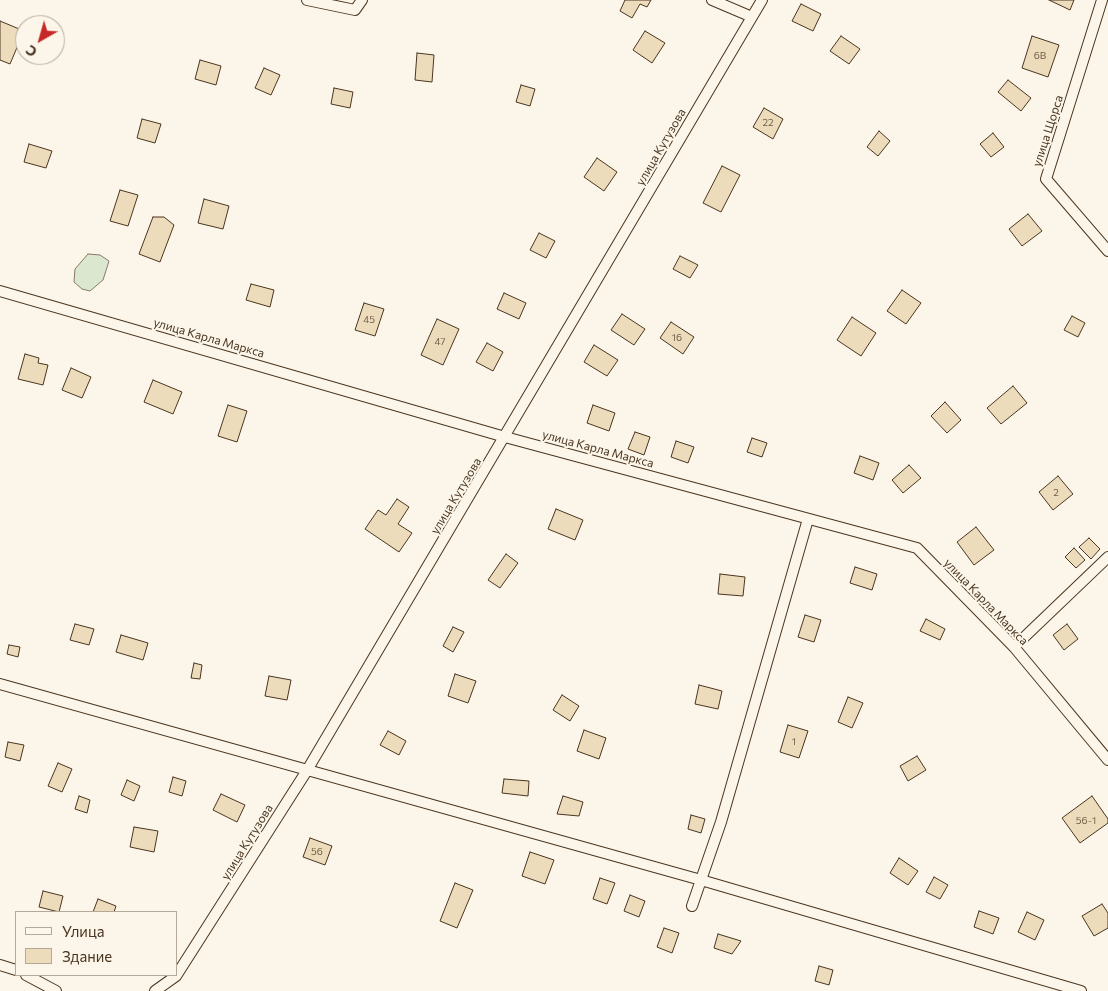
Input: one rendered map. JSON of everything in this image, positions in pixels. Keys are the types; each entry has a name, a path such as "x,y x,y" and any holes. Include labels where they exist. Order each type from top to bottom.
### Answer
{"street":[{"path":"307,0 355,10 362,0"},
{"path":"712,0 752,17"},
{"name":"улица Кутузова","path":"178,973 306,772 506,437 762,0"},
{"name":"улица Щорса","path":"1102,0 1046,179 1108,251"},
{"name":"улица Карла Маркса","path":"0,291 506,437 917,548 1014,647 1108,760"},
{"path":"692,906 721,822 808,519"},
{"path":"1014,647 1108,557"},
{"path":"0,684 306,772 701,880 1081,991"},
{"path":"0,965 15,970"},
{"path":"28,976 56,991"},
{"name":"улица Кутузова","path":"154,991 176,976"}],"green space":[{"path":"88,254 100,255 109,261 103,280 90,291 82,289 74,282 75,269"}],"building":[{"path":"625,0 651,0 647,7 640,4 632,18 620,11"},
{"path":"1049,0 1074,0 1070,10"},
{"path":"801,4 821,14 813,31 792,21"},
{"path":"0,21 15,27 15,52 10,64 0,60"},
{"path":"645,31 665,43 652,63 633,50"},
{"path":"841,36 860,49 849,64 830,51"},
{"path":"1032,36 1059,45 1048,77 1022,68"},
{"path":"417,53 434,55 432,82 415,80"},
{"path":"200,60 221,66 216,85 195,79"},
{"path":"264,68 280,75 271,95 255,88"},
{"path":"1008,80 1031,98 1021,111 998,92"},
{"path":"521,85 535,89 530,106 516,102"},
{"path":"334,88 353,92 350,108 331,104"},
{"path":"764,108 783,119 773,139 753,127"},
{"path":"142,119 161,124 155,143 137,138"},
{"path":"879,131 890,141 878,156 867,147"},
{"path":"993,133 1004,147 991,157 980,144"},
{"path":"29,144 52,151 46,168 24,162"},
{"path":"597,158 617,172 604,191 584,177"},
{"path":"722,166 740,175 721,212 703,203"},
{"path":"120,190 138,195 128,226 110,221"},
{"path":"204,199 229,206 223,229 198,223"},
{"path":"1028,214 1042,231 1022,246 1009,229"},
{"path":"153,217 164,217 174,225 160,262 139,254"},
{"path":"539,233 555,241 546,258 530,250"},
{"path":"680,256 698,265 690,278 673,269"},
{"path":"251,284 274,290 270,307 246,300"},
{"path":"902,290 921,303 906,324 887,311"},
{"path":"504,293 526,303 519,319 497,309"},
{"path":"364,303 384,309 375,336 355,330"},
{"path":"622,314 645,329 634,345 611,330"},
{"path":"1072,316 1085,323 1078,337 1064,330"},
{"path":"852,317 876,333 861,356 837,340"},
{"path":"437,319 459,329 443,365 421,355"},
{"path":"671,322 694,337 683,354 660,338"},
{"path":"487,343 503,352 493,371 476,362"},
{"path":"594,345 618,360 607,376 584,362"},
{"path":"25,354 39,358 38,363 48,365 43,385 18,379"},
{"path":"71,368 91,377 82,398 62,390"},
{"path":"153,380 182,392 173,414 144,402"},
{"path":"1013,386 1027,403 1001,424 987,408"},
{"path":"945,402 961,420 947,433 931,416"},
{"path":"228,405 247,411 237,442 218,436"},
{"path":"593,405 615,413 609,431 587,423"},
{"path":"635,432 650,437 644,455 628,449"},
{"path":"752,438 767,443 762,457 747,452"},
{"path":"676,441 694,447 688,463 671,457"},
{"path":"860,456 879,463 873,480 854,473"},
{"path":"909,465 921,478 903,493 892,480"},
{"path":"1058,476 1073,494 1053,510 1039,492"},
{"path":"397,499 409,507 398,524 412,533 399,552 365,529 378,510 386,515"},
{"path":"556,509 583,520 575,540 548,529"},
{"path":"976,527 994,550 974,565 957,542"},
{"path":"1089,538 1100,549 1091,559 1079,547"},
{"path":"1074,548 1085,560 1076,568 1065,557"},
{"path":"506,554 518,563 500,588 488,580"},
{"path":"855,567 877,574 872,590 850,583"},
{"path":"720,574 745,577 743,596 718,594"},
{"path":"805,615 821,620 814,642 798,637"},
{"path":"926,619 945,629 940,640 920,631"},
{"path":"75,624 94,629 89,645 70,640"},
{"path":"1067,624 1078,639 1064,650 1053,635"},
{"path":"453,627 464,632 453,652 443,646"},
{"path":"121,635 148,643 143,660 116,652"},
{"path":"9,645 20,647 18,657 7,654"},
{"path":"194,663 202,665 200,679 191,678"},
{"path":"455,674 476,681 468,703 448,696"},
{"path":"269,676 291,680 287,700 265,696"},
{"path":"699,685 722,691 718,709 695,704"},
{"path":"562,695 579,706 570,721 553,710"},
{"path":"848,697 863,703 852,728 838,722"},
{"path":"788,725 808,731 799,758 780,752"},
{"path":"584,730 606,738 599,759 577,751"},
{"path":"388,731 406,741 399,755 380,745"},
{"path":"8,742 24,745 20,761 5,757"},
{"path":"917,756 926,770 908,781 900,766"},
{"path":"58,763 72,769 62,792 48,786"},
{"path":"173,777 186,781 182,796 169,792"},
{"path":"504,779 529,781 528,796 502,793"},
{"path":"127,780 140,786 134,801 121,795"},
{"path":"221,794 245,805 237,822 213,810"},
{"path":"79,796 90,800 87,813 75,809"},
{"path":"563,796 583,802 579,816 557,814"},
{"path":"1092,796 1108,819 1108,823 1080,843 1062,818"},
{"path":"691,815 705,819 701,833 688,829"},
{"path":"134,827 158,831 154,852 130,847"},
{"path":"310,838 332,846 325,865 303,857"},
{"path":"530,852 554,860 545,884 522,876"},
{"path":"899,858 918,871 908,885 890,873"},
{"path":"934,877 948,885 940,899 926,892"},
{"path":"600,878 615,883 607,904 593,899"},
{"path":"455,883 473,890 457,928 440,921"},
{"path":"43,891 63,896 59,911 39,907"},
{"path":"630,895 645,901 639,917 624,911"},
{"path":"98,899 116,906 114,911 93,911"},
{"path":"1102,904 1108,913 1108,928 1094,936 1082,916"},
{"path":"979,911 999,918 993,934 974,927"},
{"path":"1027,912 1044,920 1035,940 1018,932"},
{"path":"664,928 679,933 672,953 657,947"},
{"path":"718,934 741,941 732,954 714,948"},
{"path":"819,966 833,970 829,985 815,981"}]}
